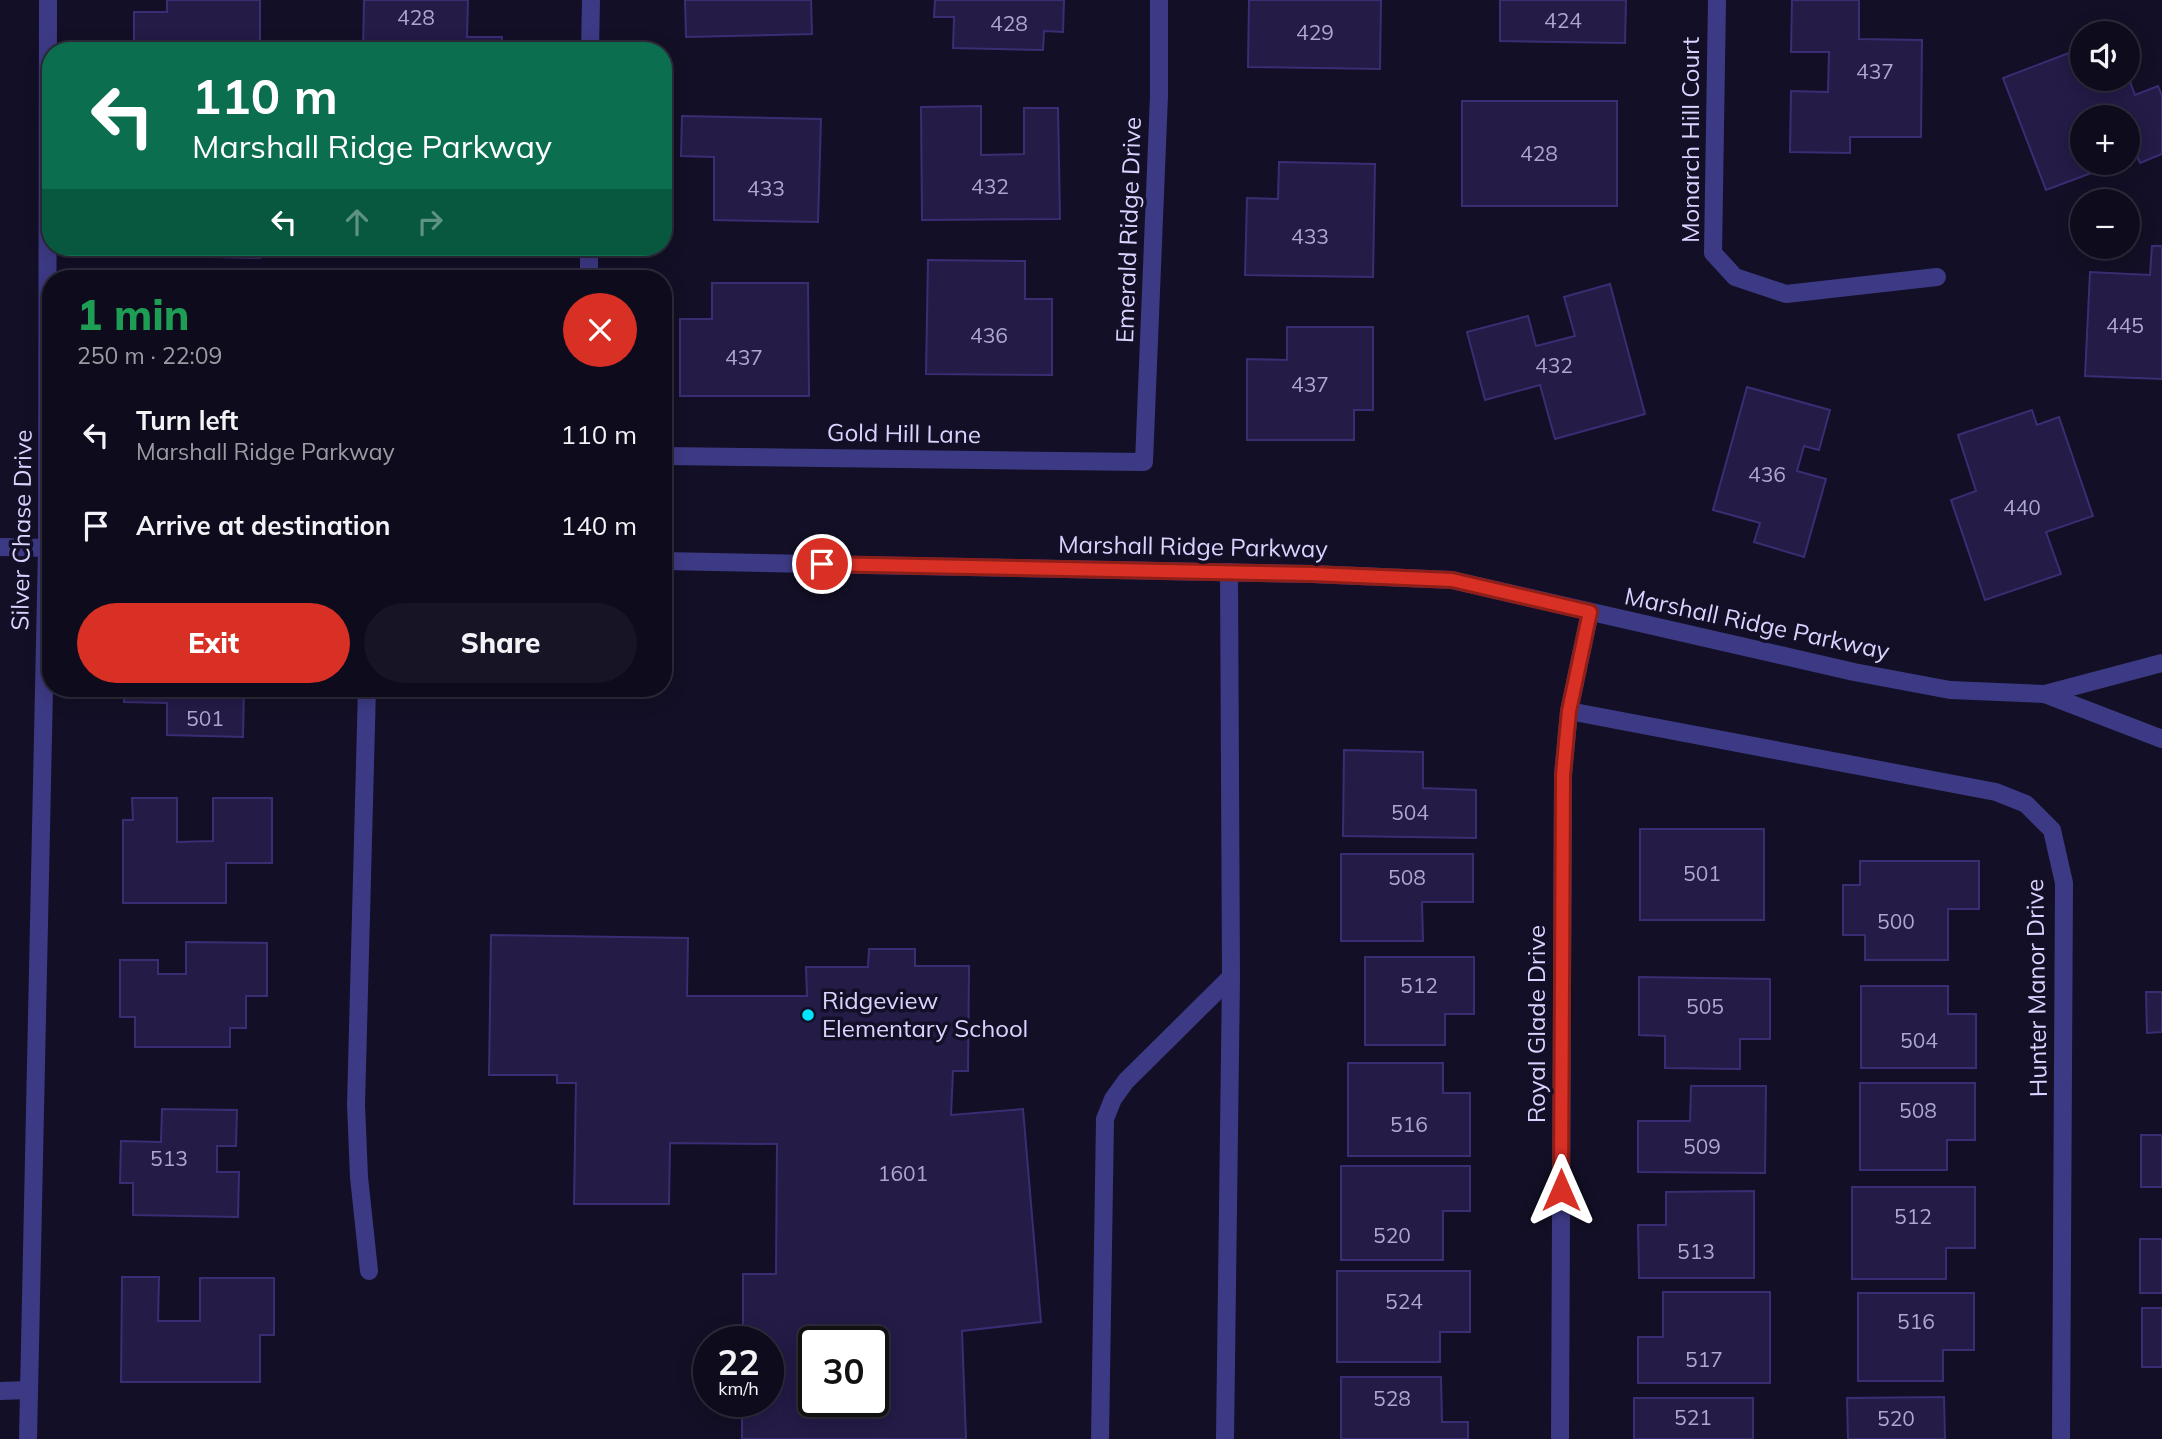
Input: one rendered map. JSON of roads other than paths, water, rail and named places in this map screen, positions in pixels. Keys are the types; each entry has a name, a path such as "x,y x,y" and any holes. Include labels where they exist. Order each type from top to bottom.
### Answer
{"street":[{"name":"Silver Chase Drive","path":"48,0 48,42"},
{"path":"590,0 590,42"},
{"name":"Emerald Ridge Drive","path":"1144,462 1158,96 1159,0"},
{"name":"Monarch Hill Court","path":"1717,0 1713,253 1735,277 1786,295 1937,277"},
{"name":"Gold Hill Lane","path":"672,456 1144,462"},
{"path":"0,547 42,548"},
{"name":"Marshall Ridge Parkway","path":"672,561 1229,572 1452,580 1854,672 1950,690 2045,694 2162,663"},
{"path":"1225,1439 1231,976 1229,572"},
{"name":"Royal Glade Drive","path":"1560,1439 1563,775 1569,711 1590,612"},
{"name":"Marshall Ridge Parkway","path":"2045,694 2162,739"},
{"name":"Silver Chase Drive","path":"28,1439 45,697"},
{"path":"367,697 356,1105 359,1177 369,1271"},
{"name":"Hunter Manor Drive","path":"1569,711 1996,792 2026,804 2052,830 2064,883 2061,1439"},
{"path":"1100,1439 1105,1119 1113,1099 1126,1081 1231,976"},
{"path":"0,1391 29,1390"}],"place":[{"name":"Ridgeview Elementary School","path":"808,1015"}]}
